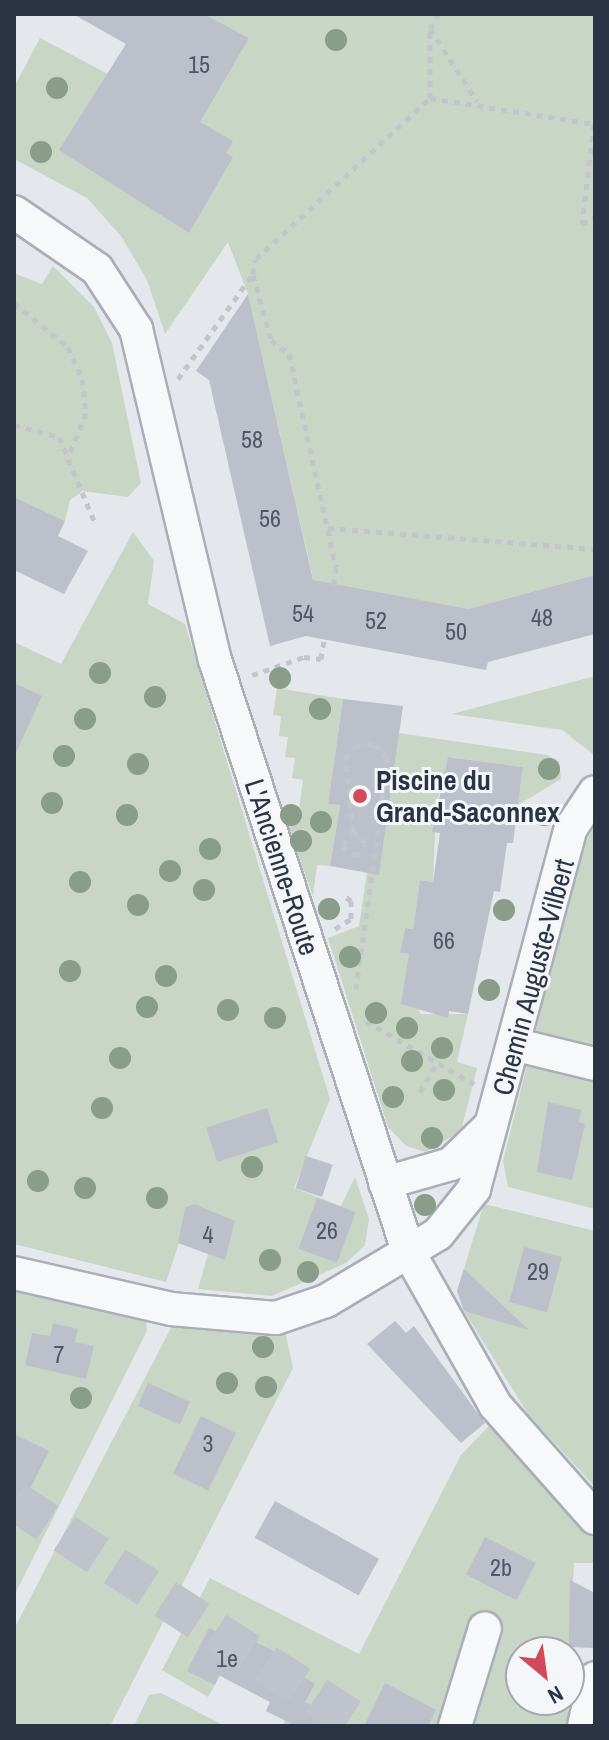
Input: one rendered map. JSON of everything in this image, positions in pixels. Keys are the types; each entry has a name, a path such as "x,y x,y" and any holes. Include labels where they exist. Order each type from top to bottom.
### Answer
{"street":[{"name":"L'Ancienne-Route","path":"14,212 77,252 114,289 136,329 185,559 223,685 408,1251 495,1405 595,1518"},
{"name":"Chemin Auguste-Vilbert","path":"14,1273 171,1309 276,1318 326,1301 438,1234 467,1202 517,1045 571,828 595,792"},
{"path":"517,1045 595,1064"},
{"name":"Chemin Auguste-Vilbert","path":"385,1183 451,1164 495,1120"},
{"path":"455,1726 485,1628"},
{"path":"584,1726 595,1678"}],"path":[{"path":"150,392 172,388 253,274 256,259 430,98 430,29 438,14"},
{"path":"430,29 477,102"},
{"path":"430,98 477,102 595,124 582,224 595,218"},
{"path":"253,274 271,340 289,354 328,528 333,590"},
{"path":"14,303 68,347 82,379 86,413 70,452"},
{"path":"14,425 59,437 70,452 74,483 95,523"},
{"path":"328,528 595,549"},
{"path":"223,685 304,657 321,659 324,640"},
{"path":"353,831 342,846 356,856 366,843 353,831 345,759 355,746 375,744 388,758 359,1004"},
{"path":"330,930 351,919 351,901 343,894"},
{"path":"362,1016 478,1087"},
{"path":"420,1092 437,1064"}],"green space":[{"path":"204,14 595,14 595,575 468,609 315,587 248,294 228,242 165,334 147,280 121,236 87,198 14,159 14,87 40,38 108,74 126,44 249,38"},
{"path":"53,266 94,307 112,343 141,483 128,497 83,491 70,500 65,521 14,497 14,273 42,284"},
{"path":"133,532 154,561 148,604 185,624 330,1099 294,1188 341,1206 355,1177 369,1219 365,1245 346,1263 272,1296 198,1289 208,1254 179,1243 166,1282 14,1244 14,642 61,664"},
{"path":"595,676 594,755 562,730 452,714"},
{"path":"277,688 343,699 328,804 340,805 330,866 317,865 313,896 281,807 299,809 303,780 292,778 295,758 285,757 288,737 279,736 281,716 273,715"},
{"path":"399,733 547,755 559,761 561,779 518,805 523,767 449,757 436,806 433,882 420,880 413,929 405,928 400,953 409,954 420,1014 468,1014 457,1062 477,1068 461,1131 426,1152 406,1146 388,1127 328,938 359,926 367,872 379,873"},
{"path":"595,825 595,1054 535,1034 581,852"},
{"path":"528,1061 595,1076 595,1209 508,1187 503,1161"},
{"path":"484,1204 595,1231 595,1487 528,1414 464,1311 457,1291"},
{"path":"14,1287 146,1320 147,1331 14,1596"},
{"path":"173,1324 285,1331 293,1368 110,1726 14,1726 14,1629"},
{"path":"491,1424 595,1534 595,1563 574,1563 570,1636 505,1636 505,1716 568,1716 568,1726 283,1726 285,1720 266,1711 270,1702 220,1676 208,1697 162,1670 210,1578 359,1654 461,1455"},
{"path":"161,1693 225,1726 134,1726 149,1695"}],"building":[{"path":"73,14 204,14 249,38 200,122 233,141 226,153 233,157 189,233 59,150 126,44"},
{"path":"248,294 313,580 468,609 595,575 595,634 488,662 486,670 306,636 270,646 209,380 196,371"},
{"path":"14,497 65,521 58,536 88,551 64,594 14,570"},
{"path":"14,683 42,696 14,757"},
{"path":"343,699 403,706 379,875 330,866 340,805 328,804"},
{"path":"448,757 523,767 513,843 507,843 500,892 494,891 468,1014 449,1011 448,1018 401,1004 409,954 400,953 405,928 413,929 420,880 433,882 440,833 432,832"},
{"path":"548,1102 581,1110 579,1122 585,1124 572,1180 537,1172"},
{"path":"267,1108 278,1142 217,1162 206,1128"},
{"path":"306,1156 333,1165 322,1197 295,1188"},
{"path":"317,1198 356,1212 337,1263 299,1249"},
{"path":"194,1204 235,1221 225,1260 178,1243 185,1208"},
{"path":"524,1247 562,1257 547,1312 509,1302"},
{"path":"464,1269 529,1330 464,1311 457,1291"},
{"path":"395,1321 406,1333 414,1326 485,1423 461,1443 367,1344"},
{"path":"53,1323 78,1329 75,1342 94,1346 86,1379 25,1365 32,1333 50,1336"},
{"path":"148,1383 190,1402 180,1425 138,1406"},
{"path":"201,1416 236,1433 208,1491 173,1474"},
{"path":"14,1434 49,1451 14,1521"},
{"path":"275,1501 379,1559 359,1595 255,1538"},
{"path":"485,1537 536,1563 517,1600 466,1574"},
{"path":"570,1580 595,1593 593,1648 585,1648 585,1636 569,1636"},
{"path":"209,1628 236,1642 240,1634 293,1661 289,1670 315,1683 305,1702 349,1726 296,1726 266,1711 270,1702 219,1675 215,1685 187,1671"},
{"path":"385,1683 436,1710 428,1726 364,1726"}],"tunnel":[{"path":"14,1501 362,1726"}],"place":[{"name":"Piscine du Grand-Saconnex","path":"360,796"}]}
